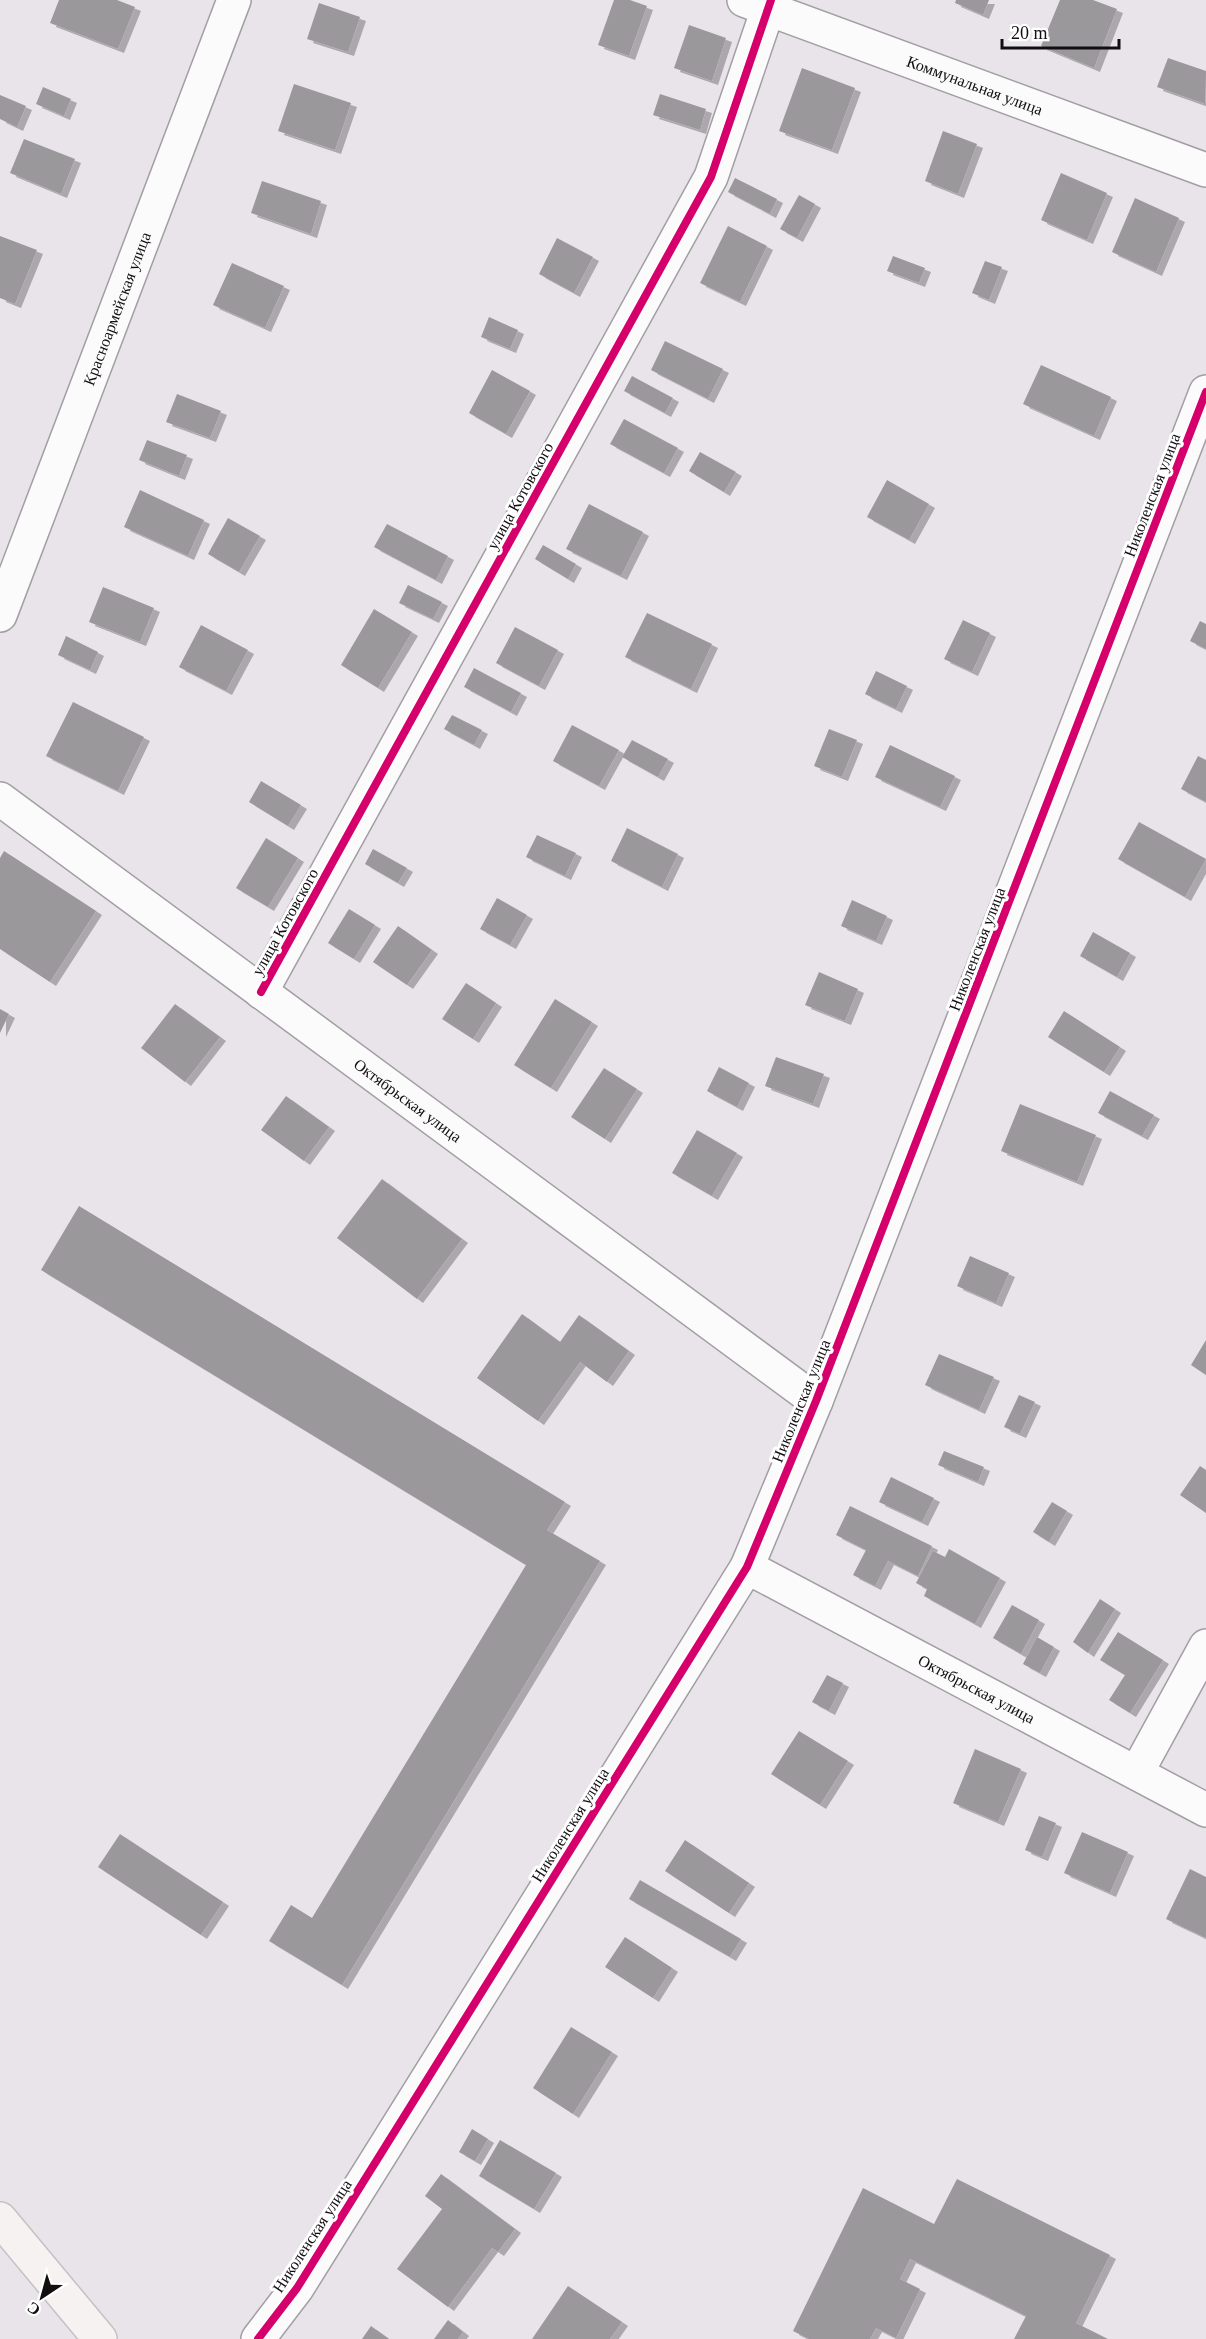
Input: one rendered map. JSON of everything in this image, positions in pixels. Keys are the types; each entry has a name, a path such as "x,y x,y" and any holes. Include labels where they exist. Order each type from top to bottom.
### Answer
{"main road":[{"path":"0,2219 100,2339"}],"street":[{"name":"Красноармейская улица","path":"0,615 234,0"},
{"name":"Коммунальная улица","path":"761,3 1206,170"},
{"name":"улица Котовского","path":"261,992 711,177 761,3"},
{"name":"Николенская улица","path":"258,2339 297,2288 747,1567 816,1401 1206,392"},
{"name":"Октябрьская улица","path":"0,799 816,1401"},
{"name":"Октябрьская улица","path":"747,1567 1206,1810"},
{"path":"1137,1772 1206,1646"}],"building":[{"path":"59,0 117,0 135,7 118,49 50,23"},
{"path":"614,0 630,0 647,6 629,56 598,45"},
{"path":"956,0 989,0 983,15 955,3"},
{"path":"1060,0 1093,0 1117,9 1094,68 1041,46"},
{"path":"319,3 360,17 348,52 307,39"},
{"path":"689,25 726,38 712,81 674,68"},
{"path":"1168,58 1206,71 1205,104 1157,87"},
{"path":"802,68 855,88 832,150 779,131"},
{"path":"294,84 351,103 335,150 278,131"},
{"path":"43,87 71,99 64,116 36,104"},
{"path":"660,94 706,109 700,130 653,115"},
{"path":"0,95 26,106 17,127 0,119"},
{"path":"943,131 977,144 958,194 925,181"},
{"path":"24,139 75,159 61,194 10,173"},
{"path":"1061,173 1107,193 1087,240 1041,220"},
{"path":"735,178 777,199 770,214 728,192"},
{"path":"262,181 321,201 311,234 251,213"},
{"path":"799,195 815,204 797,238 780,229"},
{"path":"1135,198 1179,218 1156,272 1112,252"},
{"path":"728,226 767,246 740,302 700,283"},
{"path":"0,236 37,250 15,304 0,298"},
{"path":"557,238 593,257 574,293 539,274"},
{"path":"893,256 925,268 919,283 887,271"},
{"path":"985,261 1002,267 989,300 972,293"},
{"path":"232,263 284,286 265,328 213,305"},
{"path":"489,317 518,330 510,349 481,337"},
{"path":"665,341 723,369 708,399 651,370"},
{"path":"1041,365 1111,397 1094,436 1023,404"},
{"path":"492,370 530,391 506,434 469,413"},
{"path":"632,376 673,398 665,413 624,391"},
{"path":"177,394 221,411 210,438 166,422"},
{"path":"624,419 678,448 664,473 610,444"},
{"path":"147,440 187,455 179,476 139,460"},
{"path":"700,452 736,472 724,492 689,471"},
{"path":"887,480 929,504 909,540 867,517"},
{"path":"140,490 204,520 188,556 124,527"},
{"path":"589,504 643,532 621,576 566,549"},
{"path":"228,518 260,536 239,572 208,554"},
{"path":"387,524 448,556 436,580 374,547"},
{"path":"543,545 576,564 568,579 535,559"},
{"path":"408,585 442,602 433,619 399,603"},
{"path":"103,587 154,608 140,642 89,622"},
{"path":"374,609 412,632 378,688 341,665"},
{"path":"647,613 712,644 691,689 625,657"},
{"path":"963,620 990,633 972,672 944,659"},
{"path":"1200,621 1206,624 1206,649 1190,641"},
{"path":"201,625 248,650 226,691 179,667"},
{"path":"515,627 558,650 539,686 496,663"},
{"path":"66,636 98,652 90,670 58,655"},
{"path":"474,668 521,693 511,712 464,687"},
{"path":"876,671 907,686 896,709 865,694"},
{"path":"73,702 144,737 118,791 46,756"},
{"path":"452,715 482,730 474,745 444,729"},
{"path":"572,725 619,750 599,786 553,761"},
{"path":"829,729 857,740 842,777 814,766"},
{"path":"632,740 668,759 658,777 622,757"},
{"path":"890,745 955,776 940,807 875,777"},
{"path":"1198,756 1206,760 1206,802 1181,789"},
{"path":"261,781 301,805 288,826 249,802"},
{"path":"1139,822 1206,859 1185,897 1118,859"},
{"path":"627,828 678,854 662,887 611,861"},
{"path":"537,835 576,853 565,876 526,857"},
{"path":"266,838 298,858 268,907 236,888"},
{"path":"373,849 407,868 398,883 365,864"},
{"path":"4,851 96,911 50,982 0,949 0,858"},
{"path":"497,898 527,915 510,945 480,929"},
{"path":"852,900 887,916 876,941 841,926"},
{"path":"349,909 375,925 354,959 328,943"},
{"path":"398,926 432,950 407,985 373,962"},
{"path":"1093,932 1130,953 1117,977 1080,956"},
{"path":"819,972 858,989 845,1021 805,1005"},
{"path":"466,983 496,1003 473,1039 442,1019"},
{"path":"555,999 592,1022 551,1088 514,1065"},
{"path":"175,1004 220,1037 185,1082 141,1048"},
{"path":"0,1009 9,1014 0,1033"},
{"path":"1064,1011 1120,1047 1104,1072 1048,1037"},
{"path":"776,1057 824,1074 813,1104 765,1086"},
{"path":"719,1067 749,1083 737,1107 707,1091"},
{"path":"604,1068 637,1089 605,1139 571,1117"},
{"path":"1110,1091 1154,1115 1142,1136 1098,1113"},
{"path":"286,1096 329,1127 304,1161 261,1130"},
{"path":"1020,1104 1096,1135 1077,1182 1001,1151"},
{"path":"697,1130 737,1153 712,1196 672,1173"},
{"path":"382,1179 462,1239 417,1299 337,1238"},
{"path":"79,1206 565,1502 547,1530 600,1561 342,1985 269,1941 291,1905 312,1918 526,1565 41,1270"},
{"path":"970,1256 1009,1273 996,1303 957,1286"},
{"path":"522,1314 560,1342 579,1315 629,1351 607,1382 580,1362 538,1421 477,1378"},
{"path":"1206,1340 1206,1375 1191,1365"},
{"path":"939,1354 994,1377 979,1410 925,1385"},
{"path":"1019,1395 1035,1402 1020,1434 1004,1427"},
{"path":"944,1451 984,1467 978,1482 938,1465"},
{"path":"1200,1466 1206,1470 1206,1513 1180,1495"},
{"path":"891,1477 934,1498 922,1522 879,1502"},
{"path":"1052,1502 1067,1511 1049,1542 1033,1532"},
{"path":"850,1506 932,1546 918,1576 888,1561 875,1586 853,1575 866,1550 836,1535"},
{"path":"949,1549 1000,1578 975,1624 924,1596 927,1589 916,1583 933,1551 945,1557"},
{"path":"1100,1599 1115,1609 1088,1653 1073,1642"},
{"path":"1012,1605 1039,1620 1021,1654 993,1638"},
{"path":"1118,1632 1163,1660 1130,1713 1109,1700 1125,1675 1100,1660"},
{"path":"1037,1637 1054,1647 1040,1673 1023,1664"},
{"path":"827,1675 843,1683 829,1711 812,1702"},
{"path":"799,1731 848,1761 820,1805 771,1774"},
{"path":"975,1749 1021,1769 998,1822 953,1803"},
{"path":"1039,1816 1056,1823 1042,1857 1025,1850"},
{"path":"1082,1832 1128,1852 1110,1893 1064,1873"},
{"path":"120,1834 223,1902 201,1935 98,1867"},
{"path":"685,1840 749,1883 729,1913 665,1871"},
{"path":"1190,1869 1206,1877 1206,1938 1166,1919"},
{"path":"640,1880 741,1939 730,1957 629,1899"},
{"path":"625,1937 672,1968 653,1998 605,1967"},
{"path":"571,2027 612,2052 573,2114 533,2088"},
{"path":"472,2129 488,2139 475,2161 459,2152"},
{"path":"500,2140 556,2173 534,2209 479,2176"},
{"path":"441,2174 515,2229 498,2252 492,2248 448,2307 397,2269 442,2209 425,2196"},
{"path":"957,2179 1110,2255 1076,2323 1108,2339 1014,2339 1026,2316 910,2259 900,2279 920,2289 896,2338 876,2328 870,2339 809,2339 793,2331 863,2188 934,2224"},
{"path":"568,2286 622,2322 610,2339 532,2339"},
{"path":"448,2320 463,2332 458,2339 434,2339"},
{"path":"371,2326 389,2339 362,2339"}],"cycle path":[{"path":"261,992 711,177 771,0"},
{"path":"258,2339 297,2288 747,1567 816,1401 1206,392"}]}
